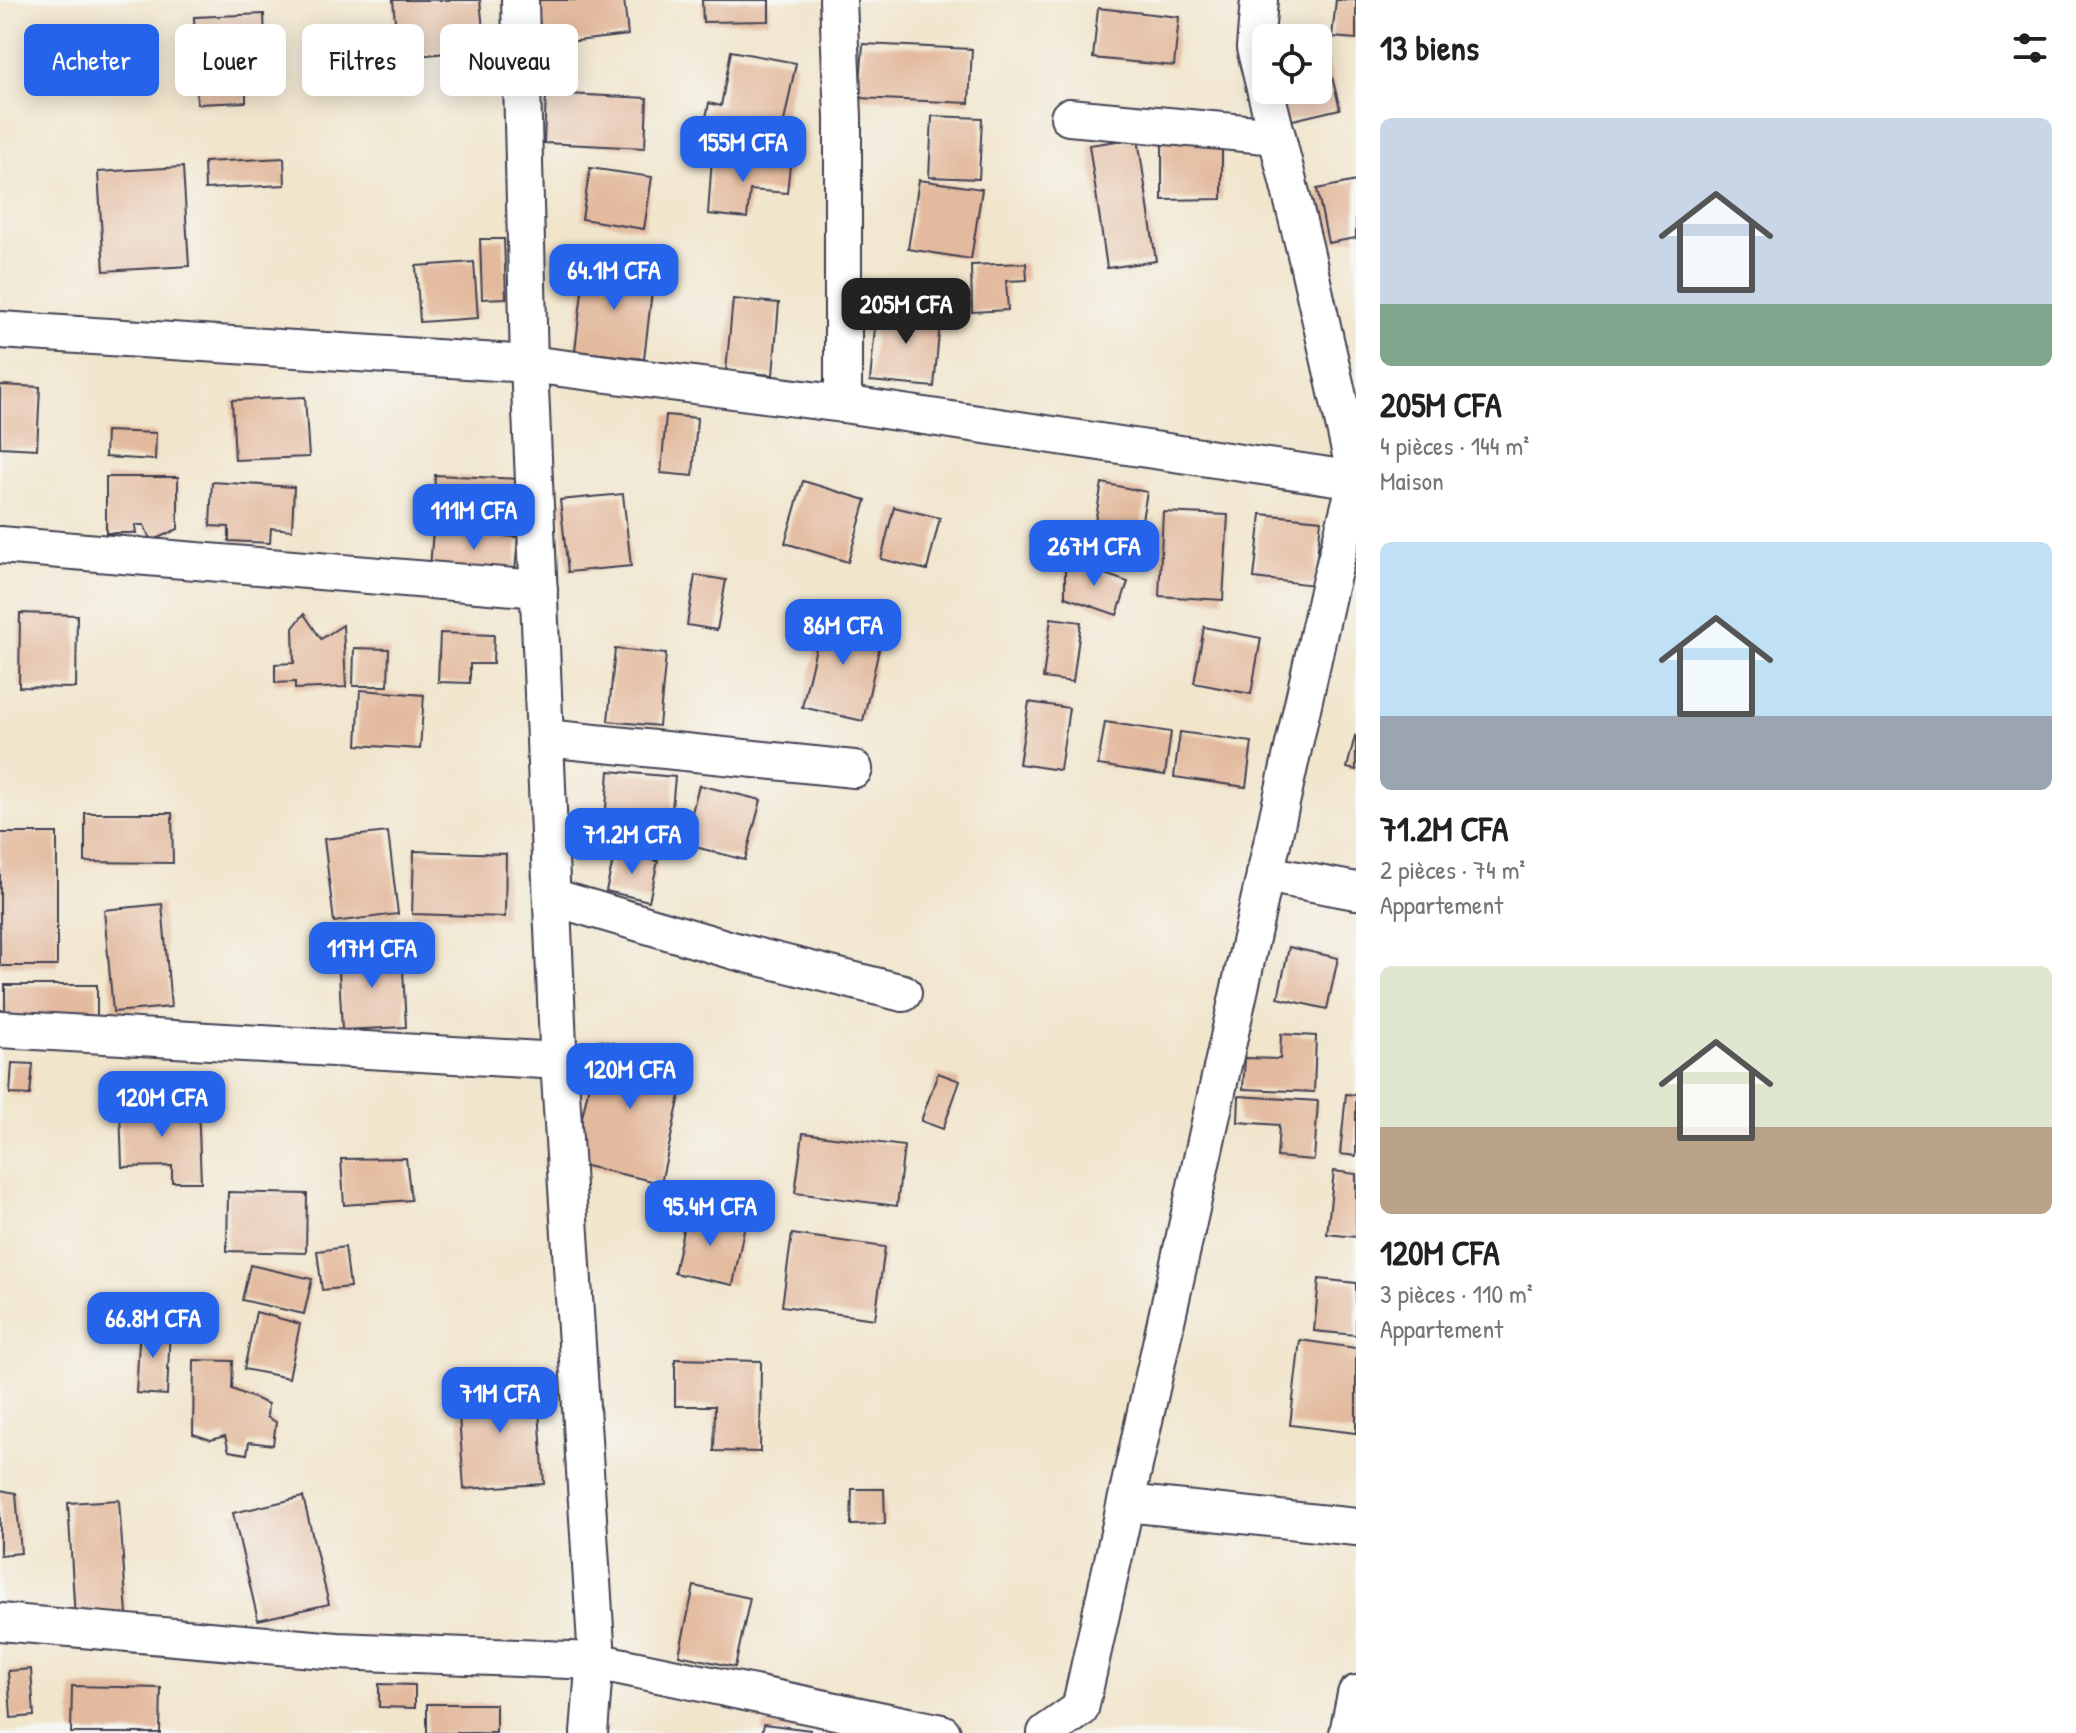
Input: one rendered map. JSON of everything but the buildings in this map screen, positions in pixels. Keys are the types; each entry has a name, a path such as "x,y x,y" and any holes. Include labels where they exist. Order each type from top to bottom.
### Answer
{"street":[{"path":"520,0 529,364 559,1061 596,1644 589,1733"},
{"path":"838,0 843,117 843,404"},
{"path":"1046,1733 1080,1709 1328,591 1356,480 1255,48 1259,0"},
{"path":"1069,117 1277,136"},
{"path":"0,330 529,364 843,404 1356,480"},
{"path":"0,545 539,589"},
{"path":"545,738 854,769"},
{"path":"1265,874 1356,891"},
{"path":"552,897 735,951 903,993"},
{"path":"0,1029 559,1061"},
{"path":"1126,1503 1356,1527"},
{"path":"0,1622 337,1651 595,1661 942,1733"},
{"path":"1348,1733 1356,1694"}]}
